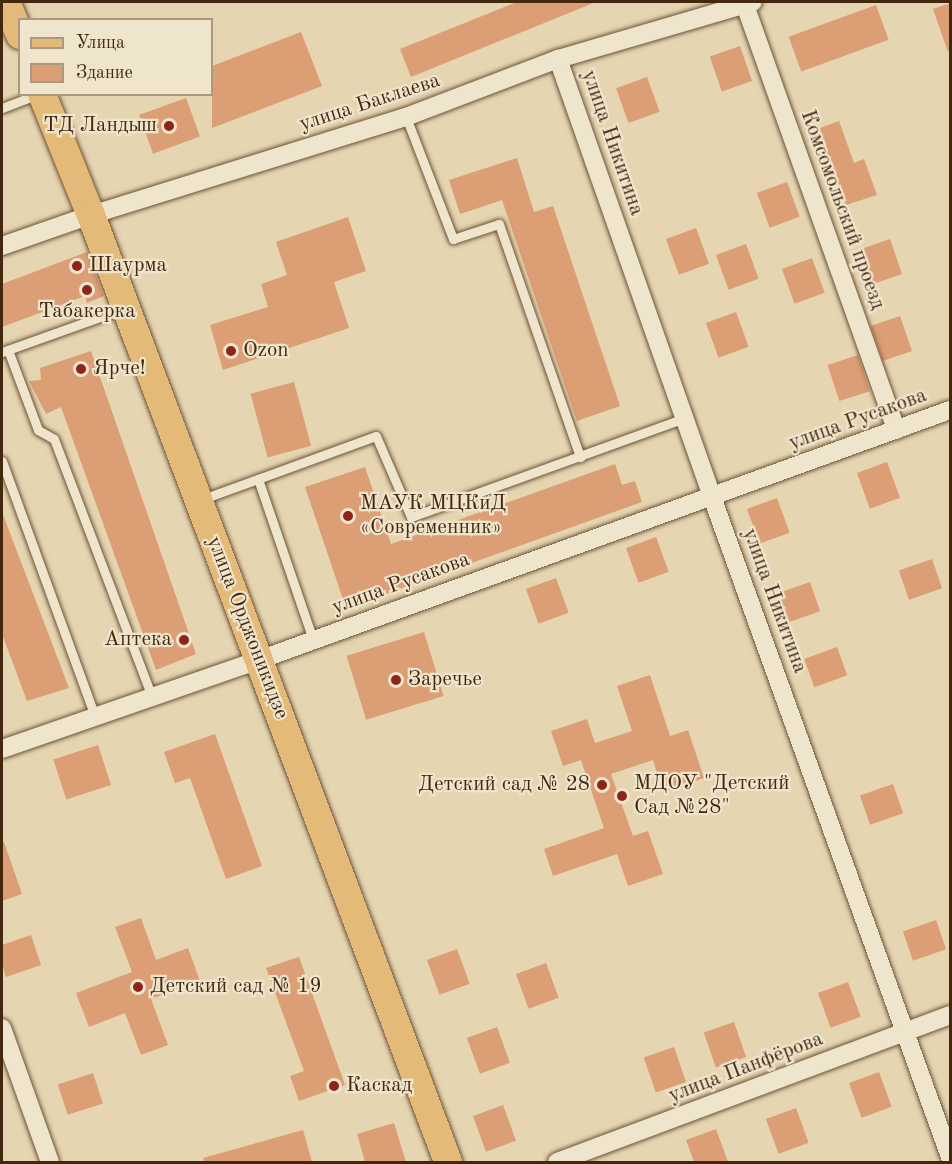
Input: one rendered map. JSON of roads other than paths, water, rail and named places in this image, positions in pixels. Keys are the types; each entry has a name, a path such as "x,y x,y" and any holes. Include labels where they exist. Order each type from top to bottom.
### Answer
{"main road":[{"path":"6,2 18,30"},
{"name":"улица Орджоникидзе","path":"41,96 91,215 124,309 448,1162"}],"street":[{"name":"улица Баклаева","path":"2,246 91,215 406,117 558,59 749,3"},
{"name":"Комсомольский проезд","path":"749,3 896,430"},
{"name":"улица Никитина","path":"558,59 712,497 951,1157"},
{"name":"улица Русакова","path":"2,749 259,660 951,410"},
{"name":"улица Панфёрова","path":"557,1162 951,1015"},
{"path":"2,1028 50,1162"}],"lane":[{"path":"2,108 35,96"},
{"path":"406,117 453,239 499,224 579,457"},
{"path":"124,309 5,351 38,430 54,439 152,697"},
{"path":"198,501 376,436 411,517 685,418"},
{"path":"2,461 95,717"},
{"path":"258,479 313,640"}],"place":[{"name":"ТД Ландыш","path":"169,126"},
{"name":"Шаурма","path":"77,266"},
{"name":"Табакерка","path":"87,290"},
{"name":"Ozon","path":"231,351"},
{"name":"Ярче!","path":"81,369"},
{"name":"МАУК МЦКиД «Современник»","path":"348,516"},
{"name":"Аптека","path":"184,640"},
{"name":"Заречье","path":"396,680"},
{"name":"Детский сад № 28","path":"602,785"},
{"name":"МДОУ \"Детский Сад №28\"","path":"622,796"},
{"name":"Детский сад № 19","path":"138,987"},
{"name":"Каскад","path":"334,1086"}]}
